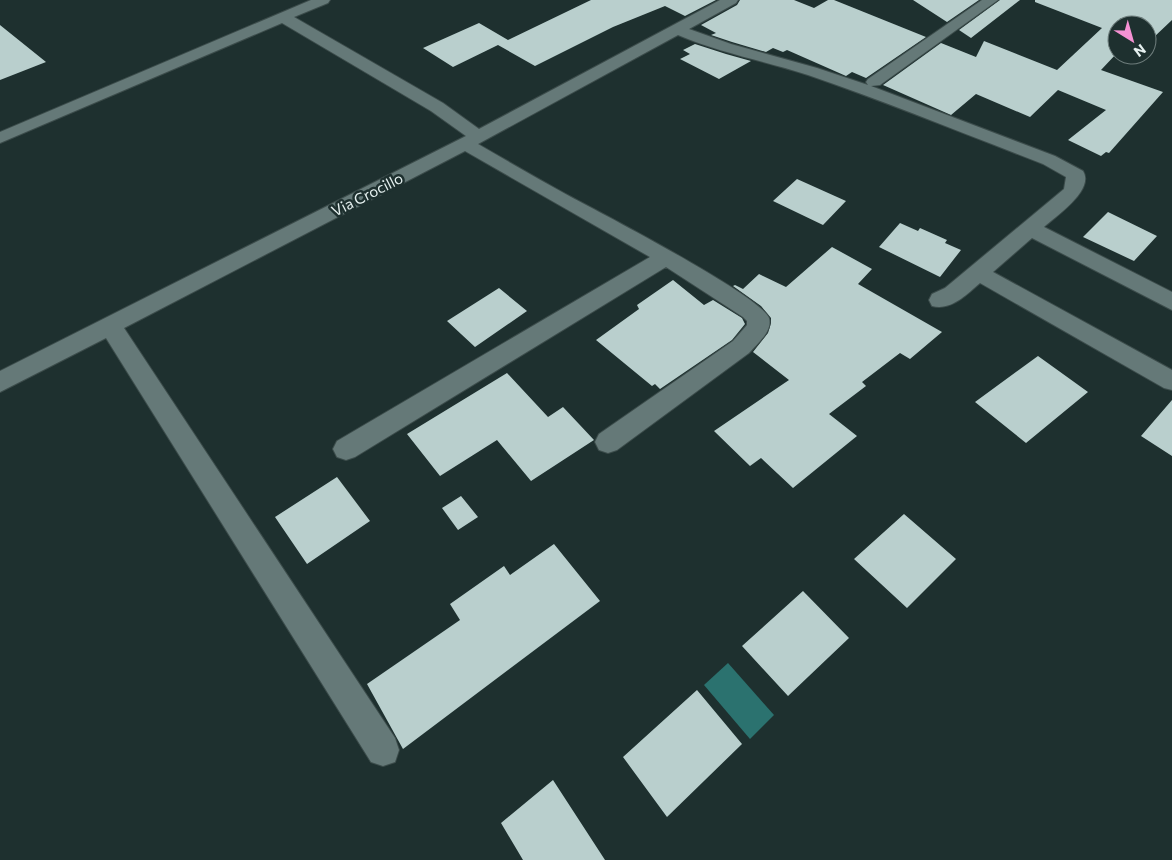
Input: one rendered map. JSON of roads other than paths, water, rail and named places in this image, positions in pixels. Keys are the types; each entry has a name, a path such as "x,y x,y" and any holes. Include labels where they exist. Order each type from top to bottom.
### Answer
{"street":[{"path":"0,138 323,0"},
{"name":"Via Crocillo","path":"0,382 471,141 732,0"},
{"path":"874,82 990,0"},
{"path":"283,17 437,107 471,141 564,201 666,257 750,311 758,319 758,327 741,347 608,442"},
{"path":"677,29 700,40 850,84 1065,167 1076,175 1072,192 953,294 940,300"},
{"path":"1031,229 1172,302"},
{"path":"346,449 666,257"},
{"path":"978,273 1172,381"},
{"path":"110,325 383,750"}],"water":[{"path":"728,663 774,715 750,739 704,685"}]}
